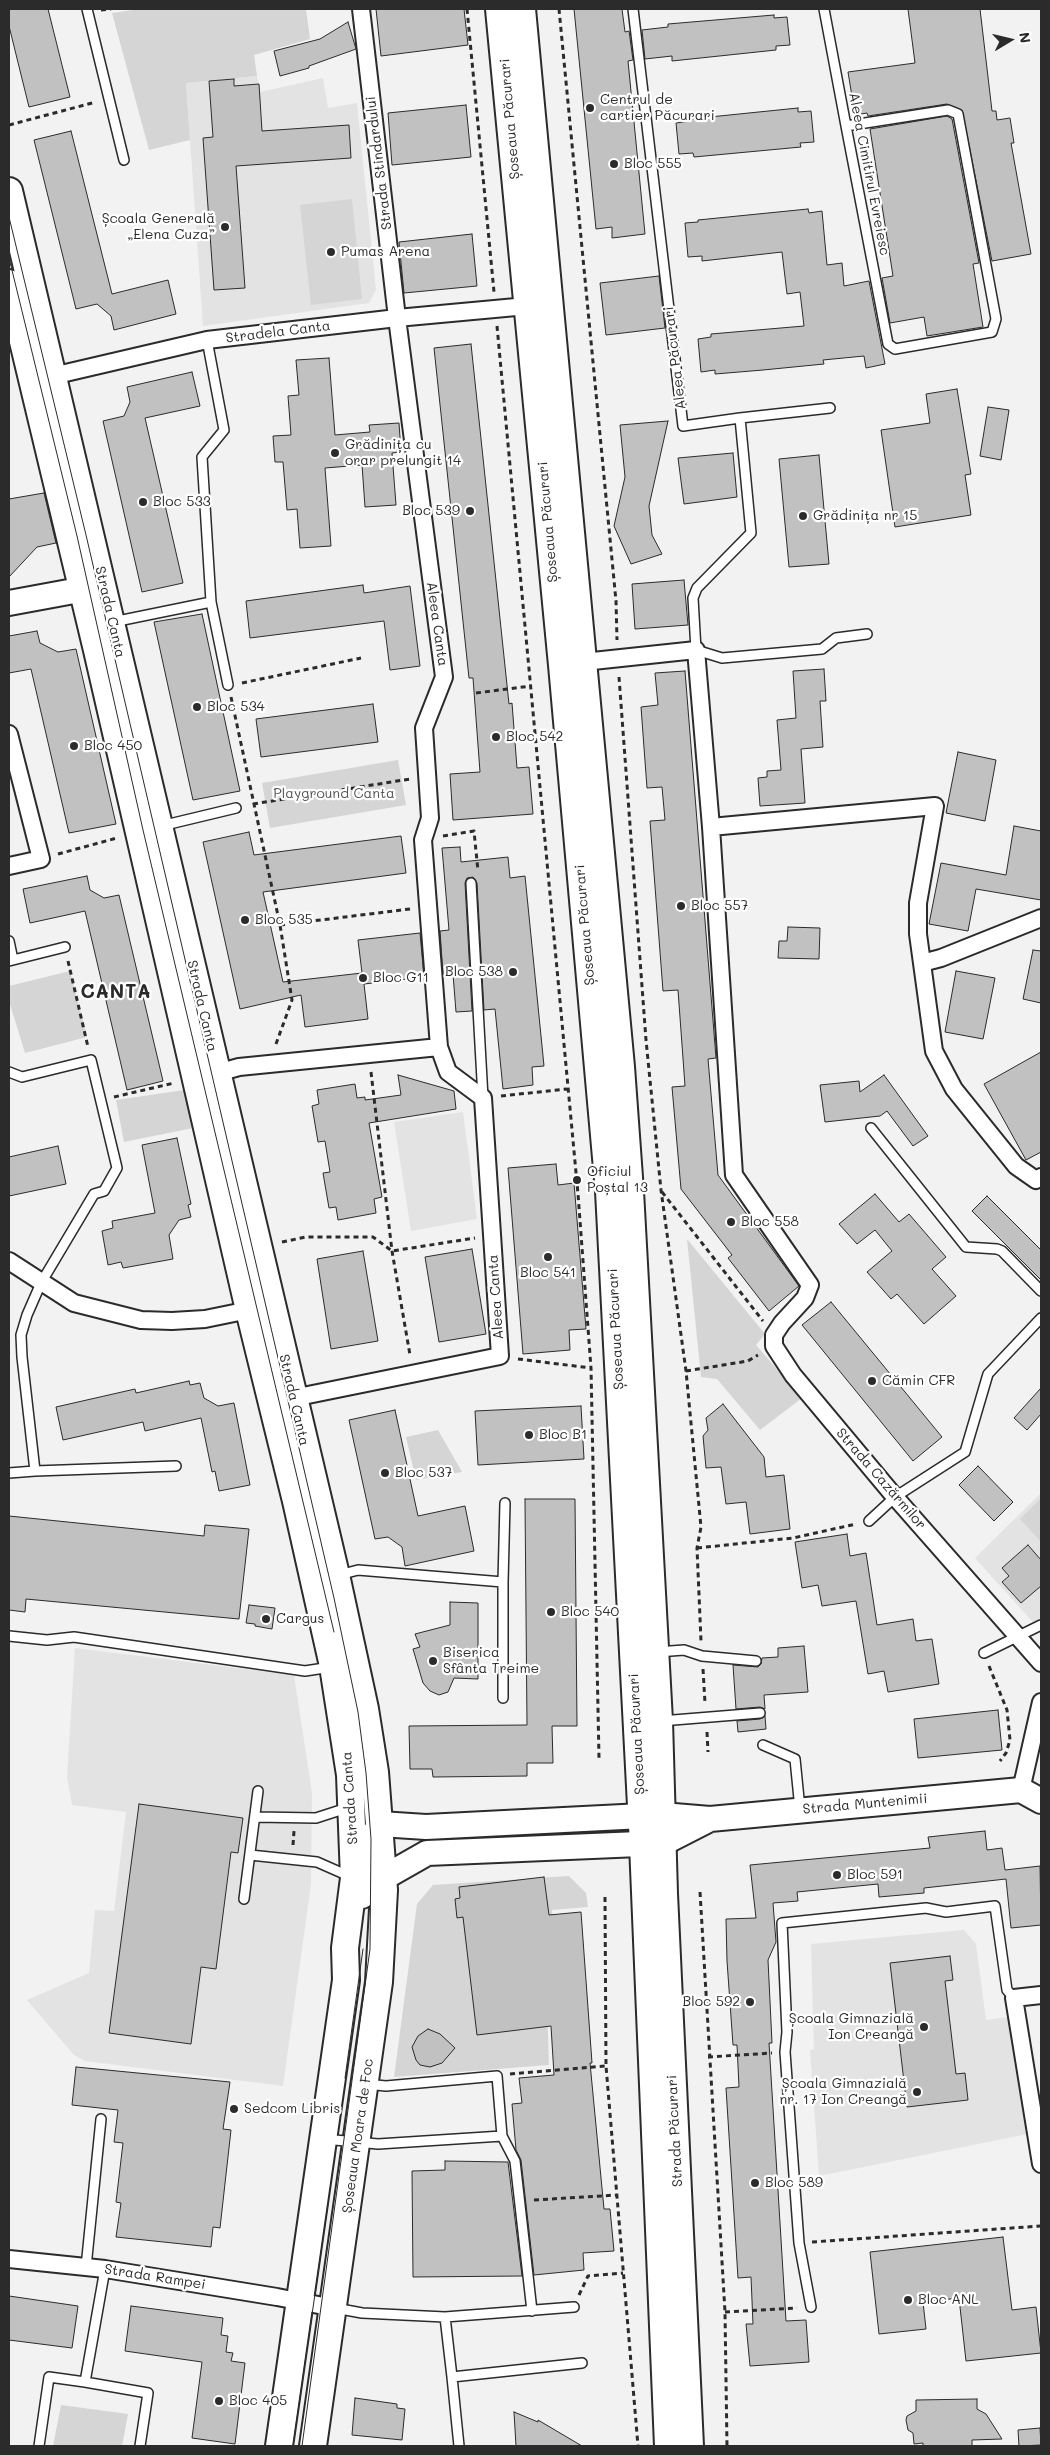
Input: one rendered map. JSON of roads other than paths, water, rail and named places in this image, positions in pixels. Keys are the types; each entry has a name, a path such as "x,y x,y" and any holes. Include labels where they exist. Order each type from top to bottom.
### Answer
{"main road":[{"name":"Șoseaua Păcurari","path":"499,9 527,306 572,663 629,1172 659,1721 652,1815"},
{"name":"Șoseaua Păcurari","path":"522,9 572,663 653,1844"},
{"name":"Strada Canta","path":"9,191 13,227 43,378 150,829"},
{"name":"Strada Canta","path":"9,283 43,378"},
{"name":"Strada Canta","path":"93,588 112,622 198,1078 249,1310 325,1578"},
{"name":"Strada Canta","path":"198,1078 293,1398 325,1578 344,1664 376,1772 380,1824"},
{"name":"Strada Canta","path":"344,1664 342,1718 352,1806 354,1878"},
{"name":"Șoseaua Moara de Foc","path":"313,2446 379,1982 383,1878 380,1824"},
{"name":"Strada Păcurari","path":"653,1844 668,2446"},
{"name":"Strada Păcurari","path":"653,1844 690,2446"},
{"path":"279,2446 346,1980 345,1948 354,1878"}],"street":[{"name":"Strada Stindardului","path":"361,9 397,318"},
{"name":"Stradela Canta","path":"43,378 207,340 397,318 527,306"},
{"name":"Aleea Canta","path":"293,1398 500,1356 483,1098 448,1072 439,1047 423,840 430,818 424,728 444,677 397,318"},
{"path":"9,603 93,588"},
{"path":"572,663 696,650 711,827 935,806 918,903 918,934 934,1051 954,1089 1016,1166 1036,1180 1041,1176"},
{"path":"9,734 40,859 9,866"},
{"name":"Strada Cazărmilor","path":"711,827 734,1175 810,1284 805,1298 782,1323 774,1340 793,1375 895,1498 1020,1636 1041,1663"},
{"path":"922,963 941,958 1041,918"},
{"path":"198,1078 239,1067 439,1047"},
{"path":"9,1260 40,1283 74,1303 141,1320 172,1322 196,1320 249,1310"},
{"path":"1031,1796 1041,1702"},
{"name":"Strada Muntenimii","path":"652,1815 710,1819 800,1809 1031,1796"},
{"name":"Strada Canta","path":"346,1980 354,1950 371,1838 380,1824 426,1827 652,1815"},
{"name":"Strada Muntenimii","path":"653,1844 710,1819"},
{"path":"383,1878 427,1853 653,1844"},
{"path":"1041,1995 1014,1998 1041,2164"},
{"name":"Strada Rampei","path":"9,2259 105,2268 334,2308"}],"lane":[{"path":"87,9 124,160"},
{"name":"Aleea Păcurari","path":"633,9 683,426 740,418"},
{"name":"Aleea Cimitirul Evreiesc","path":"824,9 846,126 888,344 895,349 992,332 996,319 958,114 948,110 846,126"},
{"path":"207,340 224,430 202,457 211,602 228,685"},
{"path":"830,408 740,418 751,533 697,588 693,598 696,650 722,658 822,649 836,638 867,634"},
{"path":"112,622 211,602"},
{"path":"150,829 236,808"},
{"path":"471,883 483,1098"},
{"path":"9,941 11,961 65,947"},
{"path":"9,1072 22,1077 92,1060 117,1168 104,1192 94,1194 40,1283 21,1335 35,1471"},
{"path":"870,1128 966,1247 1002,1251 1041,1291"},
{"path":"869,1521 895,1498 965,1452 988,1374 1041,1318"},
{"path":"9,1473 176,1466"},
{"path":"503,1698 505,1503"},
{"path":"325,1578 358,1570 503,1582"},
{"path":"984,1654 1041,1625"},
{"path":"9,1636 47,1640 74,1637 305,1671 344,1664"},
{"path":"654,1652 684,1650 702,1656 756,1661"},
{"path":"659,1721 760,1713"},
{"path":"764,1745 795,1759 800,1809"},
{"path":"244,1899 258,1791"},
{"path":"255,1817 316,1818 352,1806"},
{"path":"250,1855 317,1862 354,1878"},
{"path":"811,2307 799,2243 785,2052 787,2032 782,1924 926,1908 946,1912 995,1906 1007,1990 1014,1998"},
{"path":"365,2084 386,2086 497,2076 502,2136 515,2161 532,2311"},
{"path":"86,2267 101,2118"},
{"path":"323,2139 378,2144 502,2136"},
{"path":"85,2382 105,2268"},
{"path":"334,2308 362,2313 445,2317 574,2307"},
{"path":"445,2317 459,2446"},
{"path":"452,2378 582,2363"},
{"path":"39,2446 49,2377 148,2393 140,2446"}],"tram line":[{"path":"9,217 86,535 334,1598 358,1712 366,1773 371,1839 370,1949 302,2446"},
{"path":"9,258 77,536 143,830 334,1632"},
{"path":"345,2078 363,1949"},
{"path":"293,2446 328,2204"}],"place":[{"name":"Centrul de cartier Păcurari","path":"590,108"},
{"name":"Bloc 555","path":"614,164"},
{"name":"Școala Generală „Elena Cuza”","path":"225,227"},
{"name":"Pumas Arena","path":"331,252"},
{"name":"Grădinița cu orar prelungit 14","path":"335,453"},
{"name":"Bloc 533","path":"143,502"},
{"name":"Bloc 539","path":"470,511"},
{"name":"Grădinița nr 15","path":"803,516"},
{"name":"Bloc 534","path":"197,707"},
{"name":"Bloc 542","path":"496,737"},
{"name":"Bloc 450","path":"74,746"},
{"name":"Bloc 557","path":"681,906"},
{"name":"Bloc 535","path":"245,920"},
{"name":"Bloc 538","path":"513,972"},
{"name":"Bloc G11","path":"363,978"},
{"name":"Oficiul Poștal 13","path":"577,1180"},
{"name":"Bloc 558","path":"731,1222"},
{"name":"Bloc 541","path":"548,1257"},
{"name":"Cămin CFR","path":"872,1381"},
{"name":"Bloc B1","path":"529,1435"},
{"name":"Bloc 537","path":"385,1473"},
{"name":"Bloc 540","path":"551,1612"},
{"name":"Cargus","path":"266,1619"},
{"name":"Biserica Sfânta Treime","path":"433,1661"},
{"name":"Bloc 591","path":"837,1875"},
{"name":"Bloc 592","path":"750,2002"},
{"name":"Școala Gimnazială Ion Creangă","path":"924,2027"},
{"name":"Școala Gimnazială nr. 17 Ion Creangă","path":"917,2092"},
{"name":"Sedcom Libris","path":"234,2109"},
{"name":"Bloc 589","path":"755,2183"},
{"name":"Bloc ANL","path":"908,2300"},
{"name":"Bloc 405","path":"219,2401"}],"district":[{"name":"CANTA","path":"116,992"}],"park label":[{"name":"Playground Canta","path":"334,794"}]}
